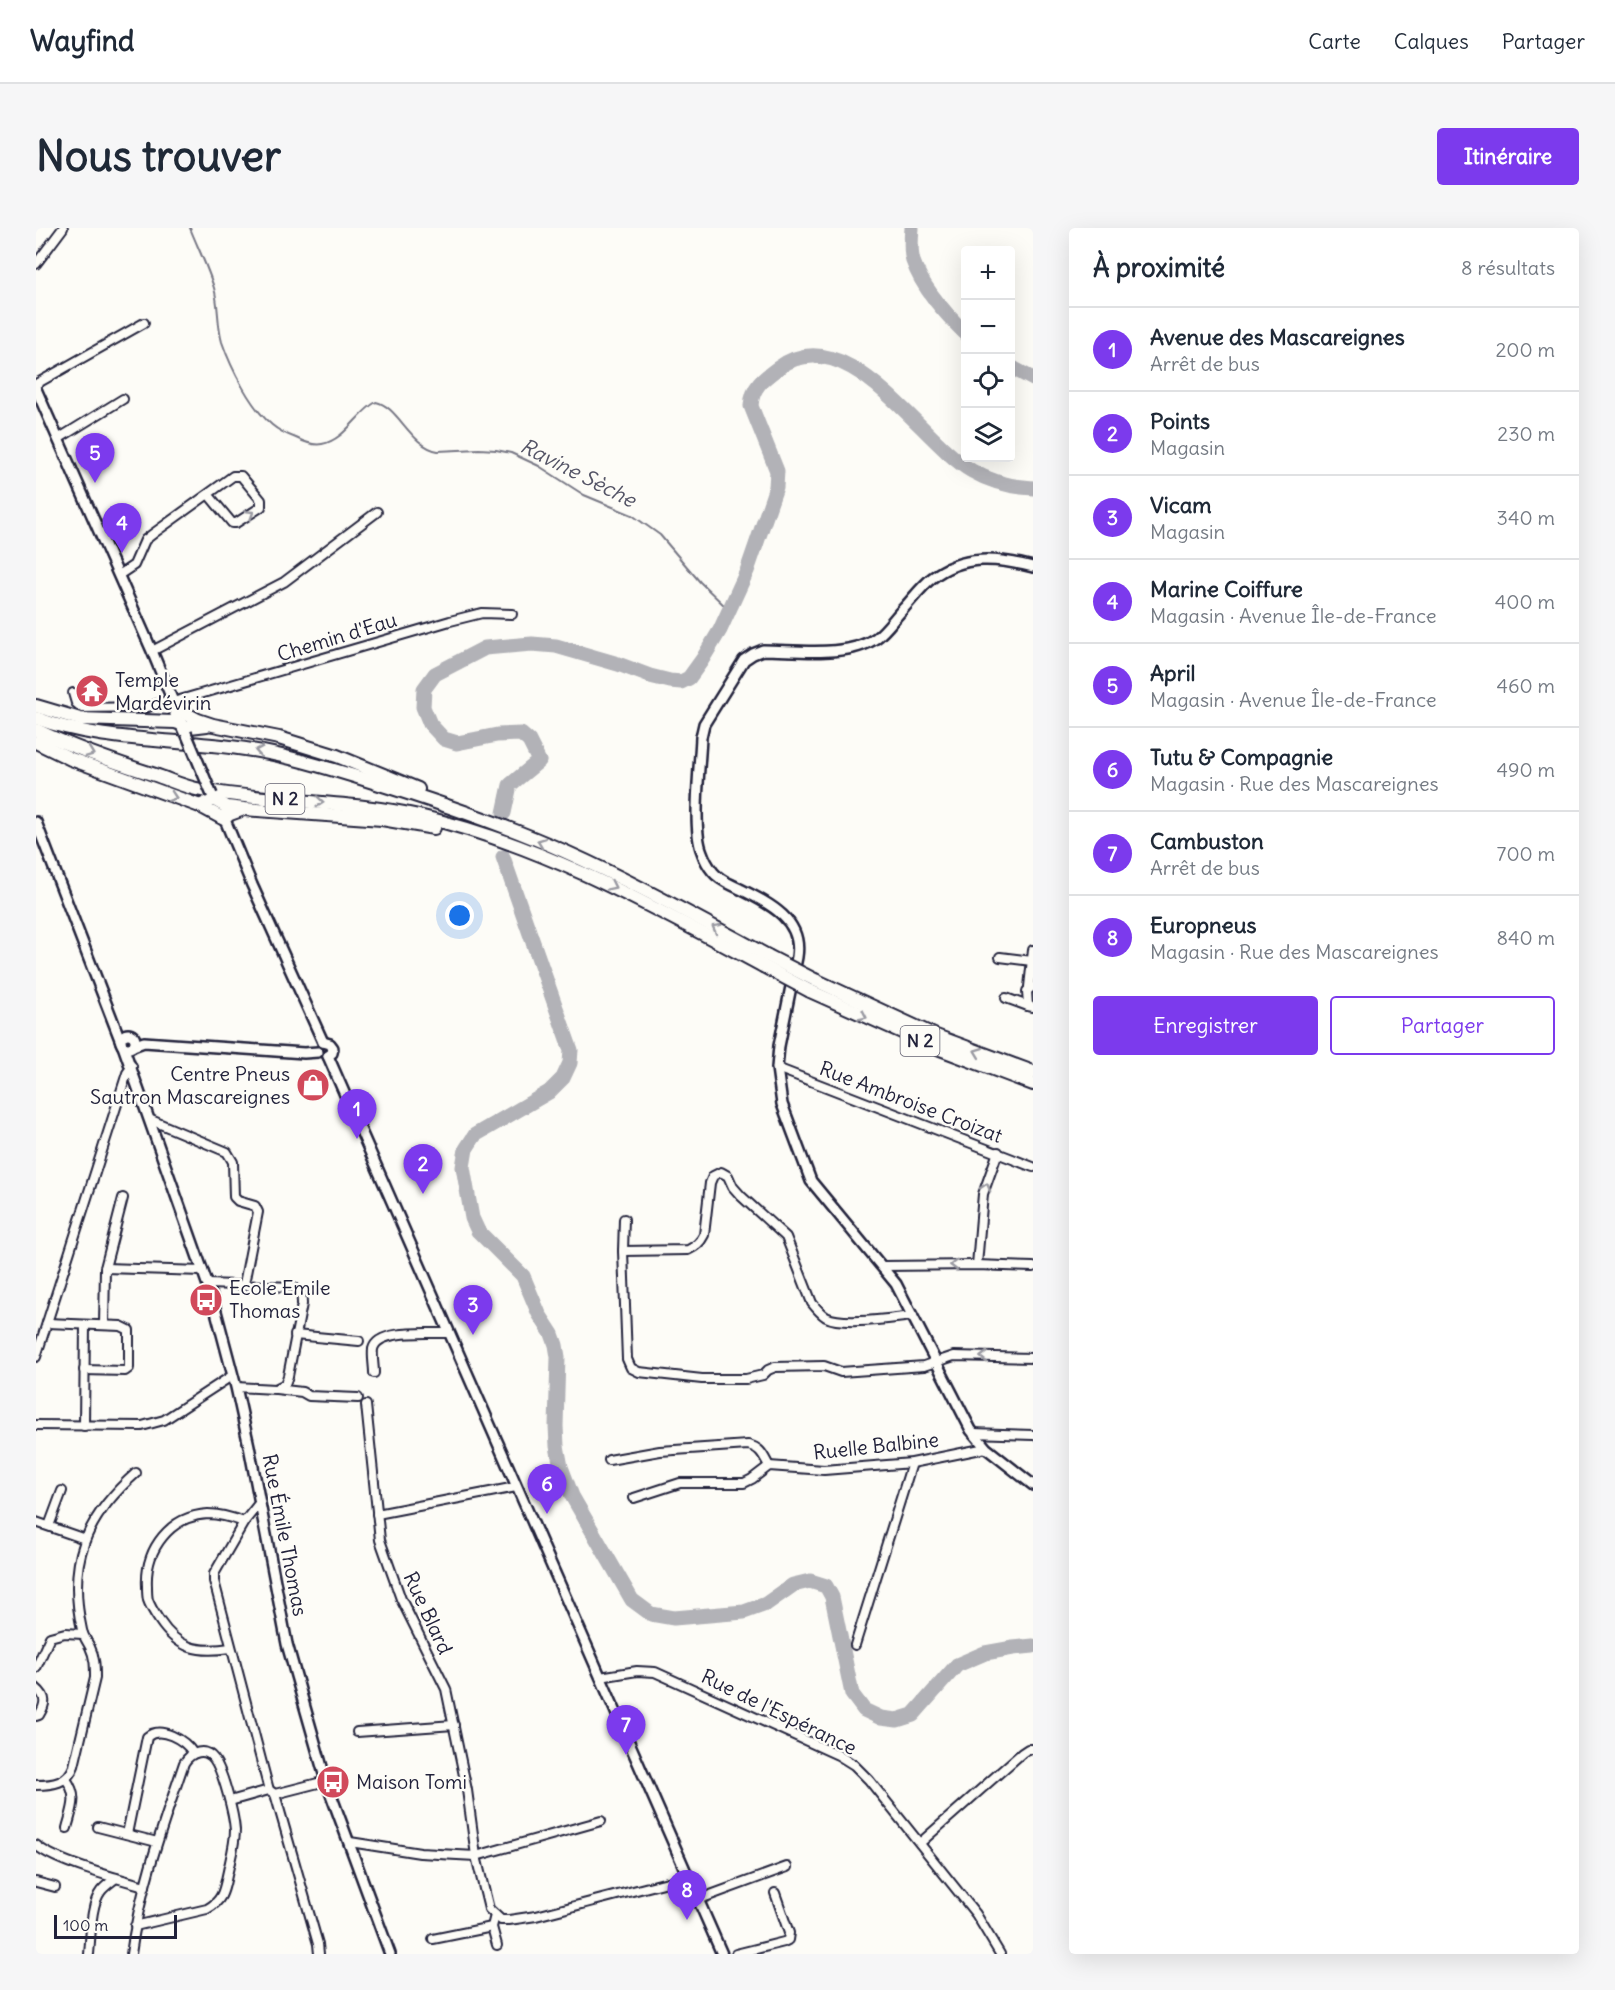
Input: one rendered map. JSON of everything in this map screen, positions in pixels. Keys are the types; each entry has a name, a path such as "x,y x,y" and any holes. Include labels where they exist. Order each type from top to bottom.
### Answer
{"highway":[{"path":"36,706 80,719 158,720 177,712 213,725 268,736 337,756 415,787 437,801"},
{"path":"177,712 190,727 213,725"},
{"name":"N 2","path":"36,718 97,733 199,742 273,754 437,801 564,851 671,903 765,961"},
{"name":"N 2","path":"36,730 108,760 199,790 385,810 419,816 471,830 539,854 765,961 930,1045 1033,1084"},
{"path":"36,742 71,759 200,806 224,819 244,809"},
{"path":"200,806 213,797 227,807 391,820 539,854"},
{"name":"N 2","path":"812,985 936,1036 1033,1071"}],"street":[{"path":"36,264 63,228"},
{"path":"36,384 144,323"},
{"path":"36,389 152,651 213,797 222,809 224,819 323,1042"},
{"path":"58,439 123,399"},
{"path":"118,575 134,565 145,540 208,494 233,476 241,476 261,500 261,507 236,523 232,523 208,494"},
{"path":"152,651 284,582 377,512"},
{"path":"1033,567 1003,560 966,561 949,567 931,578 876,638 860,646 842,651 763,650 744,660 704,724 701,737 697,835 701,851 713,872 723,881 778,911 790,922 797,934 799,946 777,1068 782,1104 811,1181 896,1284 973,1433 986,1448 1033,1485"},
{"name":"Chemin d'Eau","path":"73,693 76,703 82,708 148,707 177,712 450,621 482,613 512,614"},
{"name":"Rue Émile Thomas","path":"36,822 115,1024 128,1047 132,1066 203,1271 236,1387 261,1502 287,1644 326,1781 390,1954"},
{"path":"1031,1006 1027,991 1031,987 1033,950"},
{"path":"1000,957 1032,962"},
{"path":"1006,998 1031,1006"},
{"path":"115,1024 144,1042"},
{"path":"131,1035 123,1036 128,1047 144,1042 304,1053 318,1052 323,1057 332,1053 333,1048 330,1044 323,1042"},
{"path":"318,1052 319,1045 323,1042"},
{"path":"328,1056 722,1954"},
{"path":"36,1357 127,1073 132,1066"},
{"name":"Rue Ambroise Croizat","path":"777,1068 1033,1167"},
{"path":"151,1120 227,1152 232,1158 234,1197 238,1201 255,1206 258,1212 244,1284"},
{"path":"977,1265 983,1194 998,1152"},
{"path":"623,1251 688,1250 700,1243 704,1235 710,1183 713,1176 721,1172 728,1176 733,1187 741,1196 786,1237 812,1303 827,1317 846,1321 913,1316"},
{"path":"104,1325 105,1268 123,1198"},
{"path":"624,1219 627,1354 631,1368 639,1372 702,1379 755,1378 775,1367 824,1366 841,1372 924,1366 954,1356 1033,1358"},
{"path":"883,1266 1033,1267"},
{"path":"105,1268 203,1271"},
{"path":"207,1284 293,1287 299,1290 302,1304 287,1380 275,1389"},
{"path":"47,1323 121,1326 129,1330 129,1368 125,1371 84,1370"},
{"path":"84,1426 85,1325"},
{"path":"374,1373 374,1348 382,1338 396,1335 449,1333"},
{"path":"295,1335 359,1341"},
{"path":"36,1425 129,1427 154,1424 164,1420 233,1375"},
{"path":"236,1387 302,1392 309,1396 358,1398"},
{"name":"Rue Blard","path":"366,1405 380,1540 393,1581 446,1689 467,1790 476,1856 489,1909 495,1915"},
{"path":"973,1433 1033,1435"},
{"path":"609,1460 660,1451 748,1445 762,1452 769,1466 744,1483 680,1483 634,1498"},
{"name":"Ruelle Balbine","path":"769,1466 824,1470 912,1463 986,1448"},
{"path":"855,1645 912,1463"},
{"path":"36,1785 46,1785 66,1779 74,1766 95,1678 94,1657 83,1634 76,1590 85,1539 98,1512 114,1492 136,1473"},
{"path":"377,1514 516,1487"},
{"path":"50,1526 62,1491"},
{"path":"261,1502 244,1522 213,1581 319,1954"},
{"path":"231,1648 206,1650 192,1648 179,1642 166,1630 148,1600 146,1576 150,1556 159,1540 173,1526 190,1518 208,1514 244,1522"},
{"path":"36,1522 85,1539"},
{"path":"36,1668 50,1637 65,1633 83,1634"},
{"name":"Rue de l'Espérance","path":"600,1677 636,1671 655,1671 838,1755 854,1765 870,1780 976,1914 1000,1954"},
{"path":"36,1688 45,1698 45,1706 36,1716"},
{"path":"357,1732 454,1725"},
{"path":"127,1834 149,1734 159,1732 181,1740 189,1746 193,1753"},
{"path":"920,1843 1022,1753 1033,1749"},
{"path":"131,1954 135,1926 157,1842 184,1763 193,1753 207,1753 214,1759 230,1802 235,1831 223,1895 219,1901 207,1909 135,1926"},
{"path":"66,1779 74,1793 67,1828"},
{"path":"230,1802 326,1781"},
{"path":"350,1842 420,1852 476,1856 601,1821"},
{"path":"98,1827 157,1842"},
{"path":"36,1845 47,1853 145,1886"},
{"path":"697,1900 787,1867"},
{"path":"497,1945 492,1927 495,1915 501,1920 536,1916 687,1877"},
{"path":"89,1954 97,1897 101,1890 116,1878"},
{"path":"36,1882 55,1887"},
{"path":"736,1954 788,1940 789,1933 775,1893"},
{"path":"433,1939 492,1927"}],"waterway":[{"name":"Ravine Sèche","path":"190,228 214,288 220,335 226,352 249,398 264,418 275,427 305,442 322,444 344,432 376,402 391,411 428,448 438,451 479,449 511,453 539,466 584,495 632,515 660,535 700,582 728,609"},
{"path":"912,228 911,253 917,271 935,300 961,329"},
{"path":"504,813 510,785 539,761 529,741 521,734 497,735 457,743 444,739 430,724 423,707 424,689 435,674 485,648 532,644 556,646 670,681 681,682 689,678 720,630 747,571 776,487 777,471 751,406 756,389 778,368 804,357 831,358 856,370 882,389 952,456 972,471 1001,483 1033,488"},
{"path":"1015,369 1033,379"},
{"path":"503,857 571,1050 570,1063 563,1078 549,1092 475,1135 466,1149 463,1167 472,1218 478,1231 523,1276 539,1314 552,1334 558,1357 556,1426 561,1467 572,1496 632,1600 651,1614 674,1618 744,1612 766,1604 793,1585 810,1581 826,1586 832,1597 852,1694 864,1710 881,1718 897,1720 913,1715 957,1665 985,1653 1033,1646"}],"place":[{"name":"April","path":"95,483"},
{"name":"Marine Coiffure","path":"122,553"},
{"name":"Temple Mardévirin","path":"92,691"},
{"name":"Centre Pneus Sautron Mascareignes","path":"313,1085"},
{"name":"Avenue des Mascareignes","path":"357,1139"},
{"name":"Points","path":"423,1194"},
{"name":"Ecole Emile Thomas","path":"206,1300"},
{"name":"Vicam","path":"473,1335"},
{"name":"Tutu & Compagnie","path":"547,1514"},
{"name":"Cambuston","path":"626,1755"},
{"name":"Maison Tomi","path":"333,1782"},
{"name":"Europneus","path":"687,1920"}]}
